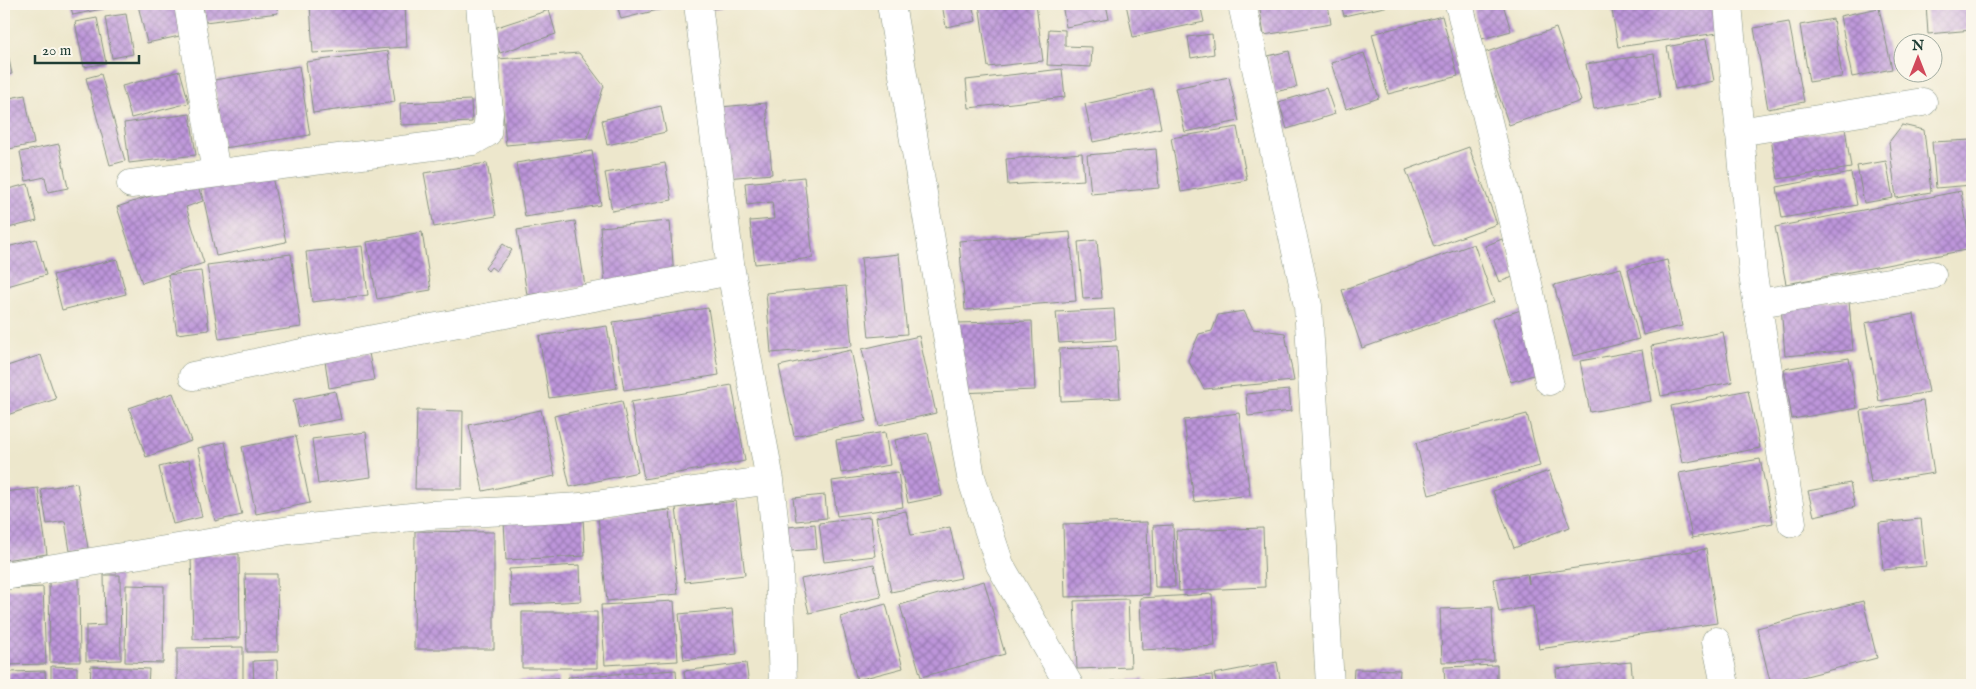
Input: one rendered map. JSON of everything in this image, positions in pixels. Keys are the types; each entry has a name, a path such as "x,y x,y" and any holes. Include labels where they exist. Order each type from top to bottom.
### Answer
{"street":[{"path":"188,4 216,173"},
{"path":"132,184 473,141 487,133 489,113 480,4"},
{"path":"698,4 731,271 770,480 779,567 783,685"},
{"path":"891,4 971,478 1000,565 1069,685"},
{"path":"1242,4 1308,306 1330,685"},
{"path":"1459,4 1527,279 1549,381"},
{"path":"1728,4 1753,275 1759,303 1792,523"},
{"path":"1739,132 1923,102"},
{"path":"193,376 321,349 731,271"},
{"path":"1759,303 1932,275"},
{"path":"4,576 290,530 430,515 581,507 770,480"},
{"path":"1716,641 1725,685"}],"building":[{"path":"70,4 116,4 116,6 73,15"},
{"path":"176,4 184,35 147,43 138,5"},
{"path":"203,4 276,4 278,13 205,22"},
{"path":"310,4 405,4 407,47 313,53"},
{"path":"617,4 669,4 670,7 621,19"},
{"path":"709,4 745,4 745,5 710,9"},
{"path":"942,4 972,4 976,21 946,27"},
{"path":"979,4 1036,4 1043,61 988,67"},
{"path":"1062,4 1106,4 1109,19 1066,27"},
{"path":"1126,4 1200,4 1204,22 1133,37"},
{"path":"1259,4 1328,4 1331,24 1264,35"},
{"path":"1341,4 1393,4 1393,5 1344,16"},
{"path":"1473,4 1503,4 1511,31 1482,39"},
{"path":"1611,4 1714,4 1718,33 1618,47"},
{"path":"1926,4 1972,4 1972,30 1928,32"},
{"path":"1879,8 1892,69 1852,77 1840,16"},
{"path":"549,10 556,34 500,53 491,29"},
{"path":"126,14 133,54 112,58 105,17"},
{"path":"1442,16 1458,76 1388,94 1372,34"},
{"path":"97,18 106,63 84,67 75,22"},
{"path":"1833,19 1842,77 1809,82 1800,25"},
{"path":"1789,22 1804,102 1768,109 1754,28"},
{"path":"1556,28 1581,101 1509,125 1484,53"},
{"path":"1049,29 1065,30 1065,46 1092,47 1091,67 1047,65"},
{"path":"1212,34 1214,54 1191,58 1188,37"},
{"path":"4,35 12,74 4,75"},
{"path":"1706,39 1714,81 1675,89 1667,47"},
{"path":"388,51 395,102 313,113 306,62"},
{"path":"1289,51 1297,87 1275,92 1268,56"},
{"path":"579,53 604,86 587,138 506,145 498,59"},
{"path":"1364,53 1379,98 1346,109 1331,63"},
{"path":"1654,54 1660,98 1594,109 1586,64"},
{"path":"299,66 310,135 224,148 214,80"},
{"path":"1062,69 1065,97 969,108 966,80"},
{"path":"180,71 189,103 131,118 122,86"},
{"path":"101,74 125,161 110,165 86,78"},
{"path":"1229,77 1239,121 1185,132 1175,88"},
{"path":"1326,88 1335,114 1287,129 1279,102"},
{"path":"1153,89 1161,128 1093,142 1085,104"},
{"path":"25,95 34,144 4,150 4,99"},
{"path":"471,100 472,122 401,125 400,103"},
{"path":"766,103 772,174 726,178 720,107"},
{"path":"661,106 666,132 607,145 602,120"},
{"path":"190,114 196,155 129,163 124,123"},
{"path":"1902,125 1924,130 1931,192 1896,198 1889,142"},
{"path":"1237,127 1247,180 1181,192 1171,138"},
{"path":"1845,128 1851,168 1778,179 1771,139"},
{"path":"1972,140 1972,185 1936,188 1932,142"},
{"path":"59,144 68,188 48,192 45,177 26,181 20,152"},
{"path":"1469,147 1497,224 1434,247 1406,170"},
{"path":"1156,149 1159,188 1091,194 1087,155"},
{"path":"592,151 601,205 525,217 516,163"},
{"path":"1082,153 1084,180 1008,185 1006,159"},
{"path":"1886,161 1893,198 1864,203 1857,166"},
{"path":"487,163 496,216 434,227 424,173"},
{"path":"665,163 672,200 612,211 605,173"},
{"path":"271,172 286,242 216,256 201,187"},
{"path":"1851,173 1857,205 1782,218 1777,187"},
{"path":"804,177 813,258 755,264 750,221 774,219 772,202 747,205 745,183"},
{"path":"196,181 203,201 186,207 204,263 142,283 117,207"},
{"path":"28,184 37,221 4,229 4,190"},
{"path":"1961,191 1971,249 1786,284 1775,227"},
{"path":"575,221 585,286 527,295 517,230"},
{"path":"670,221 674,279 605,284 600,227"},
{"path":"422,232 431,290 377,299 367,242"},
{"path":"1070,232 1076,301 965,310 959,241"},
{"path":"36,239 46,275 4,287 4,248"},
{"path":"1502,239 1516,276 1499,282 1485,246"},
{"path":"1097,240 1102,298 1083,299 1078,242"},
{"path":"503,244 512,250 496,271 491,267 488,271 485,268"},
{"path":"1474,244 1494,302 1362,348 1342,290"},
{"path":"362,246 368,295 312,302 306,252"},
{"path":"291,254 301,327 219,339 207,265"},
{"path":"899,254 907,334 869,337 861,258"},
{"path":"117,259 126,294 62,310 53,275"},
{"path":"1667,260 1682,326 1643,335 1628,269"},
{"path":"1621,268 1639,339 1573,356 1554,285"},
{"path":"201,271 209,330 177,334 168,275"},
{"path":"846,286 852,346 771,353 766,293"},
{"path":"1849,301 1853,350 1785,356 1781,306"},
{"path":"708,308 719,375 624,390 613,322"},
{"path":"1114,309 1116,340 1059,343 1056,312"},
{"path":"1521,310 1540,373 1511,382 1492,319"},
{"path":"1244,311 1253,329 1285,333 1294,381 1204,389 1188,360 1199,334 1212,331 1218,315"},
{"path":"1914,314 1929,392 1879,401 1865,323"},
{"path":"1032,321 1035,390 959,393 957,323"},
{"path":"607,326 617,388 549,398 539,336"},
{"path":"1723,332 1732,382 1661,396 1651,346"},
{"path":"919,336 936,413 879,426 862,349"},
{"path":"1117,346 1120,398 1061,401 1059,349"},
{"path":"851,350 866,421 794,436 779,366"},
{"path":"1642,350 1651,401 1590,412 1580,361"},
{"path":"369,353 374,380 329,388 325,361"},
{"path":"41,355 56,399 4,416 4,367"},
{"path":"1849,358 1857,408 1792,419 1784,369"},
{"path":"732,385 745,461 644,479 631,402"},
{"path":"1289,390 1291,411 1248,416 1246,394"},
{"path":"1748,390 1760,448 1682,463 1671,406"},
{"path":"335,391 341,419 299,427 293,400"},
{"path":"173,393 191,441 146,457 129,408"},
{"path":"622,401 638,472 570,487 554,416"},
{"path":"1923,401 1934,473 1871,483 1860,411"},
{"path":"417,410 463,411 462,489 415,489"},
{"path":"541,410 555,476 483,491 469,425"},
{"path":"1239,413 1250,495 1194,502 1184,420"},
{"path":"1527,414 1540,466 1429,495 1416,443"},
{"path":"366,432 371,477 318,484 312,439"},
{"path":"885,432 890,465 841,473 836,440"},
{"path":"928,433 942,496 908,503 895,440"},
{"path":"296,436 310,503 256,514 242,447"},
{"path":"225,442 242,515 215,521 198,448"},
{"path":"1760,459 1773,523 1692,538 1679,473"},
{"path":"189,460 202,517 173,524 159,467"},
{"path":"1549,471 1570,527 1514,548 1493,491"},
{"path":"898,472 903,507 837,516 832,481"},
{"path":"77,483 88,548 70,551 65,521 47,524 41,489"},
{"path":"1850,483 1855,507 1814,516 1808,491"},
{"path":"38,488 47,554 4,560 4,492"},
{"path":"825,495 827,518 796,521 793,498"},
{"path":"736,501 745,575 685,582 676,508"},
{"path":"670,510 678,594 607,601 598,517"},
{"path":"906,511 911,535 950,527 961,578 891,592 876,517"},
{"path":"583,517 585,556 506,560 504,521"},
{"path":"870,517 875,556 824,562 819,523"},
{"path":"1921,519 1926,566 1883,570 1879,523"},
{"path":"1147,522 1149,594 1065,597 1063,524"},
{"path":"815,524 817,549 791,551 788,527"},
{"path":"1173,525 1175,587 1155,587 1153,526"},
{"path":"1263,528 1265,587 1179,591 1176,531"},
{"path":"415,531 494,532 494,649 414,649"},
{"path":"1706,549 1717,623 1539,649 1533,606 1499,612 1493,579 1527,574 1529,584 1528,575"},
{"path":"239,554 240,638 193,639 191,555"},
{"path":"874,564 881,597 809,613 801,579"},
{"path":"580,565 581,601 511,605 509,569"},
{"path":"245,574 277,574 278,652 247,652"},
{"path":"104,575 120,575 121,660 86,661 86,626 105,625"},
{"path":"79,578 80,662 50,662 49,579"},
{"path":"984,581 1005,654 921,677 900,605"},
{"path":"126,585 164,586 163,663 125,662"},
{"path":"43,587 46,664 6,665 4,589"},
{"path":"1212,594 1215,646 1142,650 1140,598"},
{"path":"1128,599 1131,667 1077,669 1074,601"},
{"path":"674,601 678,661 605,665 601,605"},
{"path":"1863,601 1877,658 1771,685 1757,628"},
{"path":"886,604 903,668 857,680 840,617"},
{"path":"1492,607 1494,661 1442,662 1440,609"},
{"path":"732,609 737,654 684,660 679,614"},
{"path":"522,612 597,612 597,668 522,668"},
{"path":"243,647 243,685 177,685 177,648"},
{"path":"277,660 278,685 254,685 253,661"},
{"path":"1277,662 1281,685 1217,685 1214,674"},
{"path":"1631,662 1633,685 1557,685 1556,669"},
{"path":"746,663 749,685 686,685 684,671"},
{"path":"1497,665 1497,685 1445,685 1444,667"},
{"path":"51,666 77,667 77,685 51,685"},
{"path":"91,666 149,669 148,685 90,685"},
{"path":"1354,669 1400,670 1399,685 1353,685"},
{"path":"676,670 677,685 569,685 568,677"},
{"path":"45,671 46,685 9,685 9,672"},
{"path":"1212,675 1213,685 1148,685 1148,682"},
{"path":"558,678 558,685 473,685 473,683"},
{"path":"1143,679 1144,685 1110,685 1110,681"}]}
